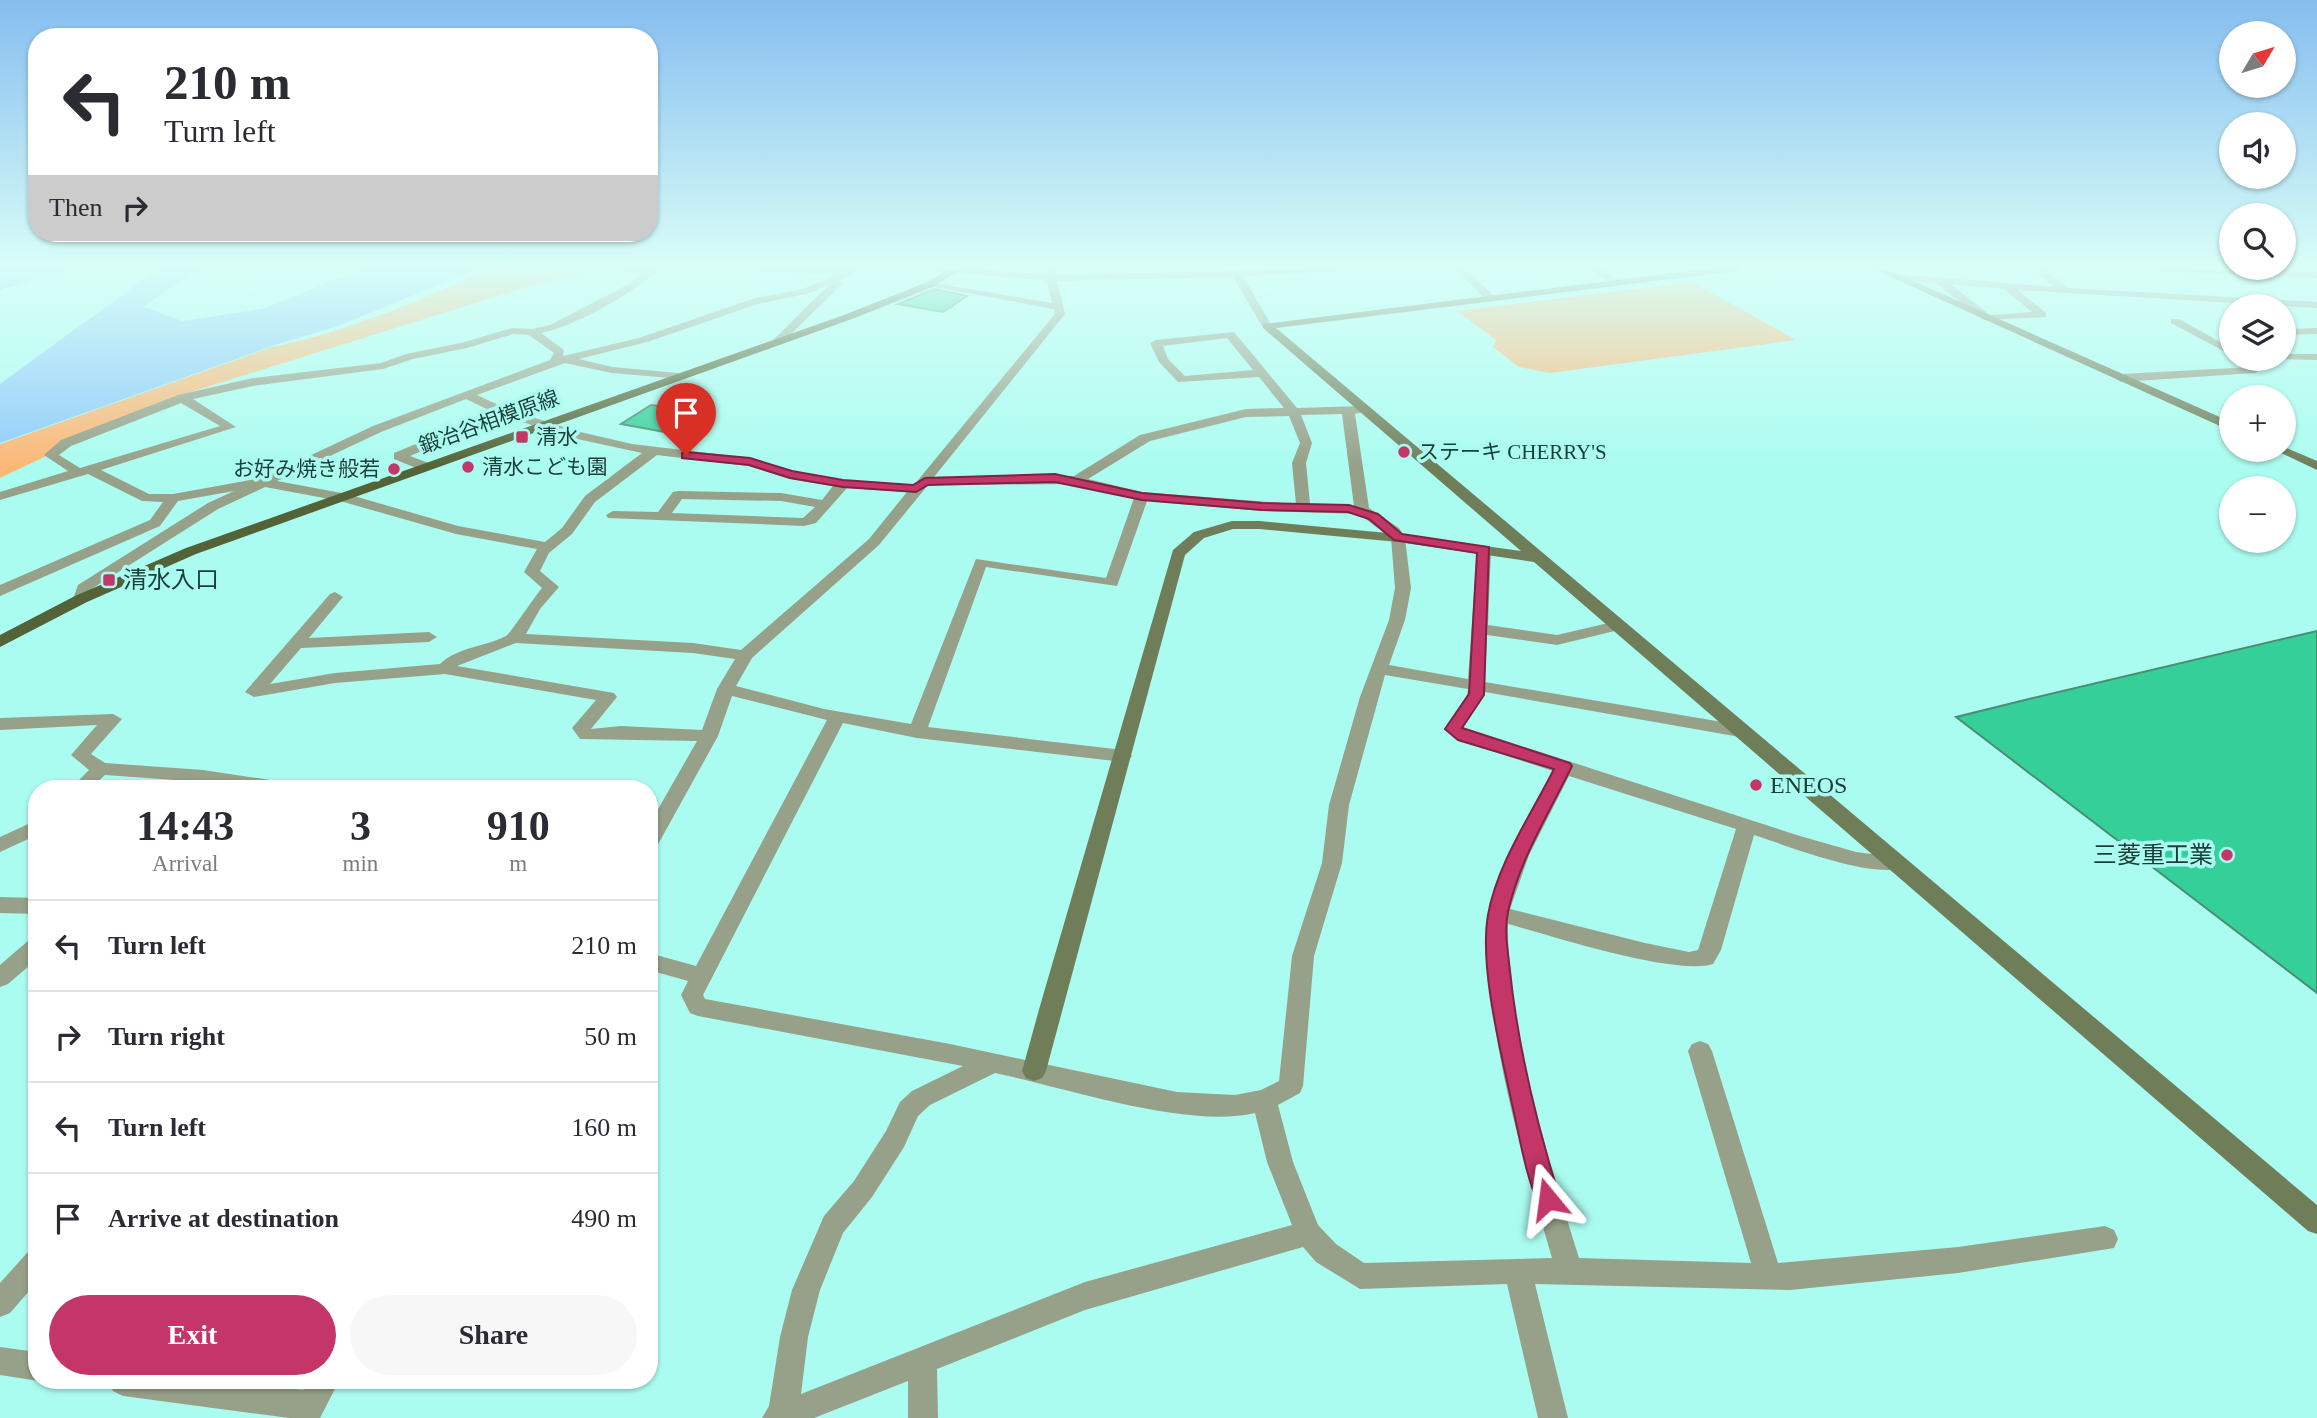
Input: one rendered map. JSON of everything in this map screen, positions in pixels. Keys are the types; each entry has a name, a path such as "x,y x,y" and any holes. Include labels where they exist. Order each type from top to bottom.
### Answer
{"main road":[{"name":"鍛冶谷相模原線","path":"0,642 81,599 191,551 799,334"}],"street":[{"path":"502,334 467,345 410,356 383,366 253,382 182,398 66,443 51,455 147,498 173,498 261,482 342,497 435,525 548,547"},
{"path":"535,334 560,352 559,360"},
{"path":"81,599 83,588 176,529 261,482 369,432 559,360 660,334"},
{"path":"776,343 785,334"},
{"path":"658,827 709,736 726,689 745,655 779,623 857,559 884,531 1043,334"},
{"path":"1229,334 1156,343 1163,360 1182,380 1260,373"},
{"path":"1230,334 1293,411 1306,443 1299,463 1303,508"},
{"path":"1275,334 1356,410 1537,558 2317,1222"},
{"path":"2024,334 2219,423"},
{"path":"2199,334 2219,345"},
{"path":"2296,357 2317,357"},
{"path":"559,360 612,370 678,377"},
{"path":"2121,378 2238,371"},
{"path":"466,395 503,412 572,434 652,452 750,462 790,475 843,484 920,485 1077,480 1142,496 1362,510 1398,538 1403,588 1398,620 1380,669 1339,805 1332,863 1303,956 1292,1086 1264,1100 1228,1106 1129,1095 1034,1071 698,1007 692,995 837,718"},
{"path":"0,496 230,428 182,398"},
{"path":"1077,480 1146,438 1246,413 1356,410"},
{"path":"1356,410 1362,510"},
{"path":"426,467 400,456 503,412"},
{"path":"515,638 533,607 551,587 532,572 548,547 567,531 590,499 652,452"},
{"path":"2296,457 2317,466"},
{"path":"613,515 804,522 811,520 843,484"},
{"path":"662,517 678,495 781,497 823,504"},
{"path":"917,732 981,562 1112,583 1142,496"},
{"path":"0,591 155,523 173,498"},
{"path":"155,523 176,529"},
{"path":"1034,1071 1089,860 1123,756 1178,553 1186,543 1199,535 1232,525 1260,525 1398,538 1537,558"},
{"path":"1484,550 1476,695 1453,729 1464,736 1856,859 1895,863"},
{"path":"335,597 254,692 335,678 444,669 608,696 580,728 586,735 621,732 709,736"},
{"path":"1480,629 1557,640 1617,626"},
{"path":"296,643 429,637"},
{"path":"444,669 455,659 515,638 693,648 745,655"},
{"path":"1380,669 1740,731"},
{"path":"726,689 792,709 917,732 1123,756"},
{"path":"0,724 113,719 80,755 101,769 188,780"},
{"path":"1564,766 1511,872 1498,914 1497,937 1505,1021 1534,1150 1570,1273"},
{"path":"89,780 101,769"},
{"path":"1498,914 1645,951 1689,960 1705,958 1710,950 1747,825"},
{"path":"0,845 28,831"},
{"path":"0,905 28,906"},
{"path":"0,978 28,954"},
{"path":"658,964 702,976"},
{"path":"1700,1051 1769,1277"},
{"path":"780,1417 794,1337 806,1290 833,1225 863,1189 895,1139 909,1109 921,1098 993,1063"},
{"path":"1264,1100 1280,1162 1308,1233 1326,1252 1360,1276 1518,1270 1769,1277 1958,1260 2105,1239"},
{"path":"780,1417 1085,1296 1308,1233"},
{"path":"1518,1270 1553,1418"},
{"path":"0,1303 28,1272"},
{"path":"922,1360 923,1418"},
{"path":"0,1361 28,1366"},
{"path":"195,1389 313,1402"}],"shaded area":[{"path":"325,334 375,334 162,401 0,478 0,444 272,347"},
{"path":"1488,334 1786,334 1796,340 1550,373 1519,367 1493,347 1496,340"}],"water":[{"path":"68,334 311,334 0,443 0,384"}],"building":[{"path":"687,390 708,394 685,407 703,410 675,434 621,424 651,405 659,406"},
{"name":"三菱重工業","path":"2317,631 2317,993 1956,717 2029,699"}],"place":[{"name":"清水","path":"522,437"},
{"name":"ステーキ CHERRY'S","path":"1404,452"},
{"name":"清水こども園","path":"468,467"},
{"name":"お好み焼き般若","path":"394,469"},
{"name":"清水入口","path":"109,580"},
{"name":"ENEOS","path":"1756,785"},
{"name":"三菱重工業","path":"2227,855"}],"route":[{"path":"686,455 750,462 790,475 843,484 916,488 925,481 1055,478 1077,480 1142,496 1262,507 1362,510 1394,531 1398,538 1484,550 1476,695 1453,729 1464,736 1564,766 1511,872 1498,914 1497,937 1505,1021 1534,1150 1548,1199"}]}
